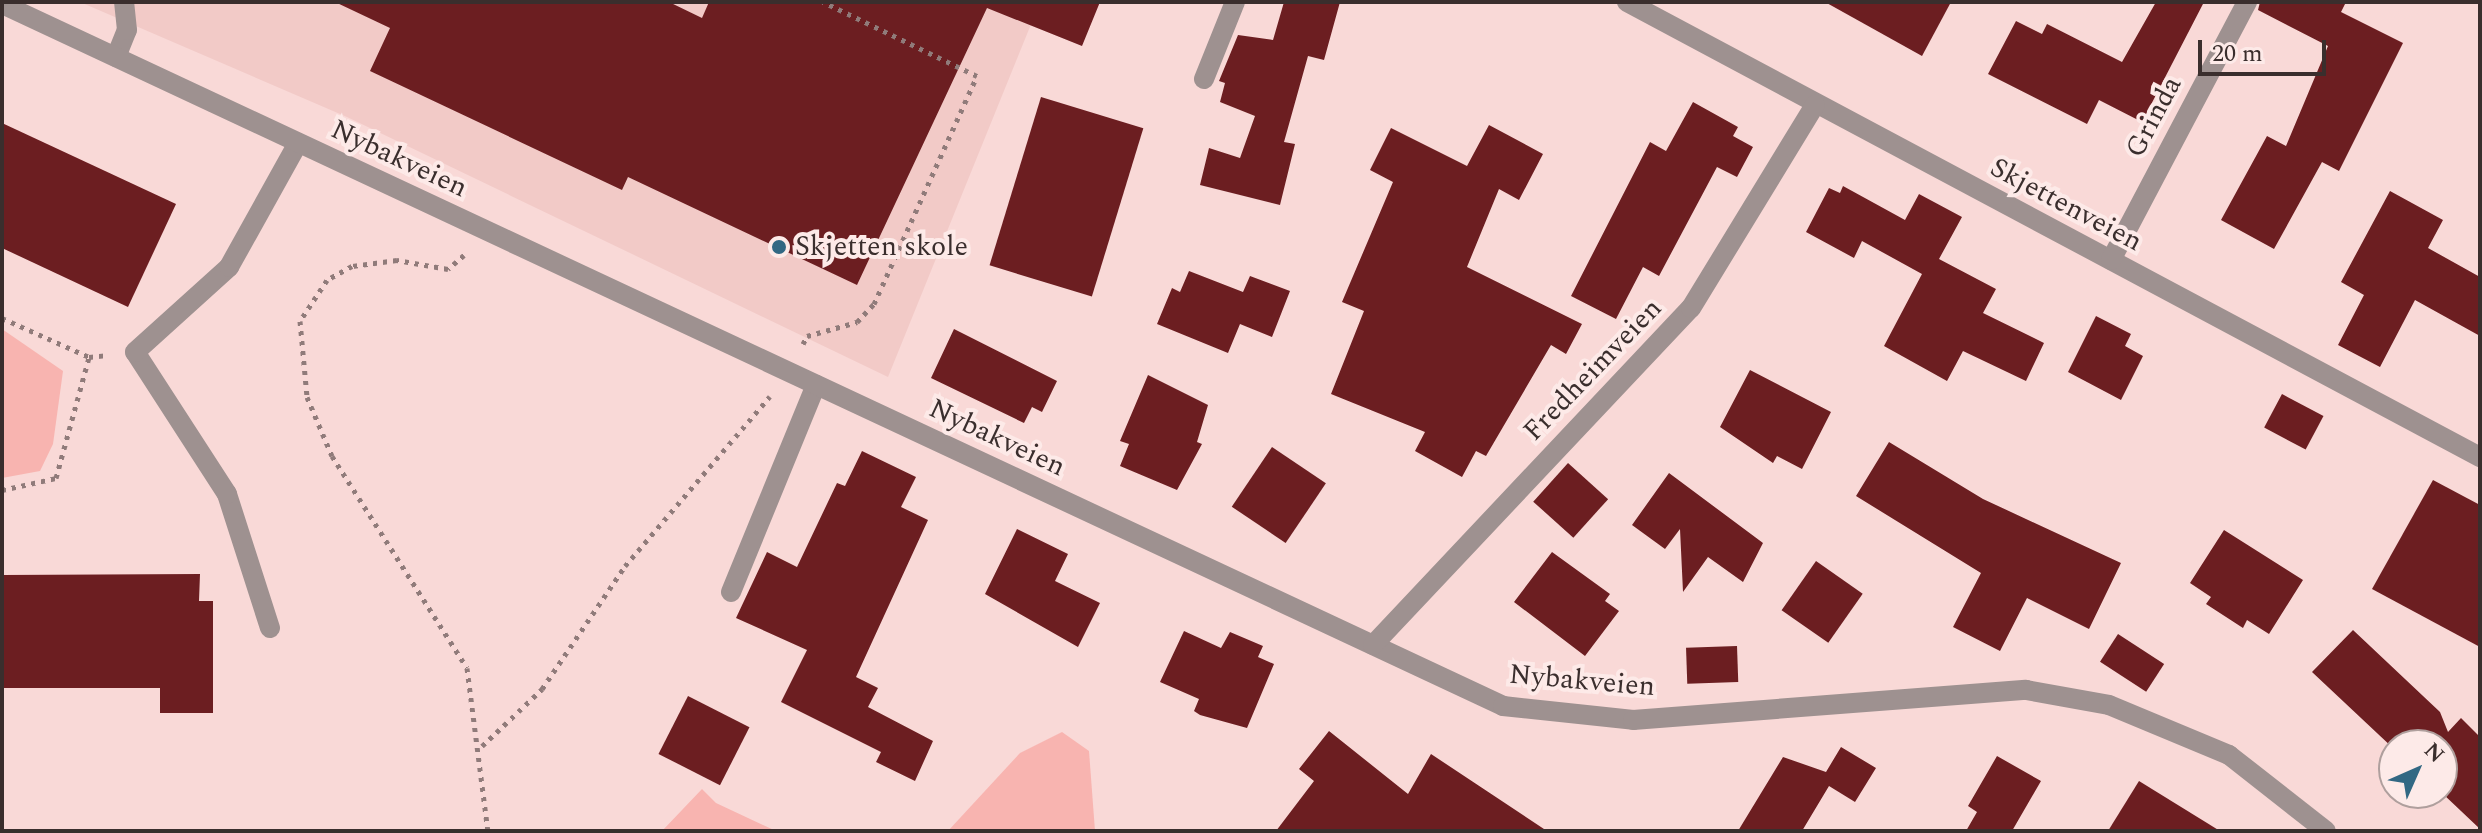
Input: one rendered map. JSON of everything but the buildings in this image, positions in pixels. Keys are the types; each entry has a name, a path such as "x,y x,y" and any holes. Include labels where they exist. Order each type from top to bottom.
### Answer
{"street":[{"path":"116,57 127,30 124,2"},
{"path":"1204,79 1235,2"},
{"name":"Skjettenveien","path":"1627,2 2480,457"},
{"name":"Grinda","path":"2111,260 2247,2"},
{"name":"Nybakveien","path":"2,4 1503,706 1633,720 2026,690 2109,705 2229,755 2326,831"},
{"name":"Fredheimveien","path":"1373,645 1691,308 1815,105"},
{"path":"270,628 227,494 135,352 229,267 298,143"},
{"path":"731,592 816,385"}],"path":[{"path":"482,746 542,689 625,566 791,372 807,336 857,322 874,304 977,76 823,2"},
{"path":"467,250 448,269 397,260 352,266 327,280 300,321 307,397 332,456 430,601 467,668 482,746 488,831"},
{"path":"2,318 89,357 56,478 2,490"}],"shaded area":[{"name":"Skjetten skole","path":"80,2 1040,2 888,377 347,117"},
{"path":"2,329 63,371 53,444 40,471 2,478"},
{"path":"1062,732 1089,751 1095,831 948,831 1020,753"},
{"path":"702,789 716,803 776,831 662,831"}],"place":[{"name":"Skjetten skole","path":"779,247"}]}
